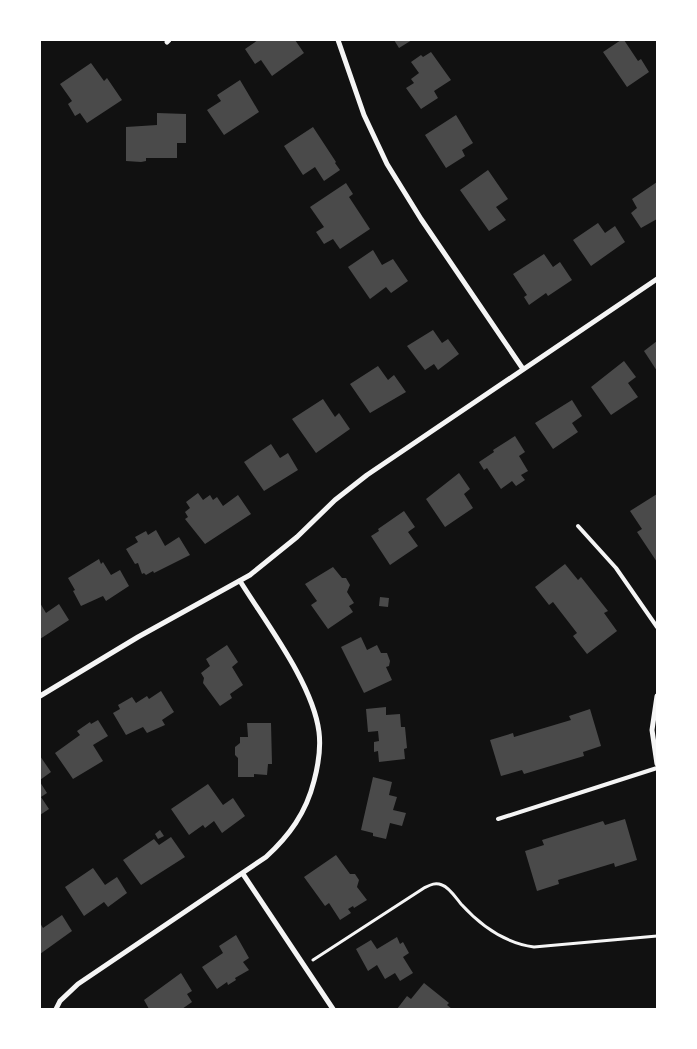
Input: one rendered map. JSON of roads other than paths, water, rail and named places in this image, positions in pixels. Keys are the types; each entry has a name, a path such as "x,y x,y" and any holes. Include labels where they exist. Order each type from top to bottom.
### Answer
{"street":[{"path":"338,40 362,108 387,164 421,219 523,369"},
{"path":"40,696 138,637 240,581 285,548 335,500 367,475 657,279"},
{"path":"56,1009 60,1001 78,984 266,857 283,841 303,813 316,777 319,756 319,734 314,711 304,685 240,581"},
{"path":"657,696 652,730 657,766"},
{"path":"243,874 334,1009"}],"lane":[{"path":"578,526 616,568 657,627"},
{"path":"498,819 657,766"}]}
